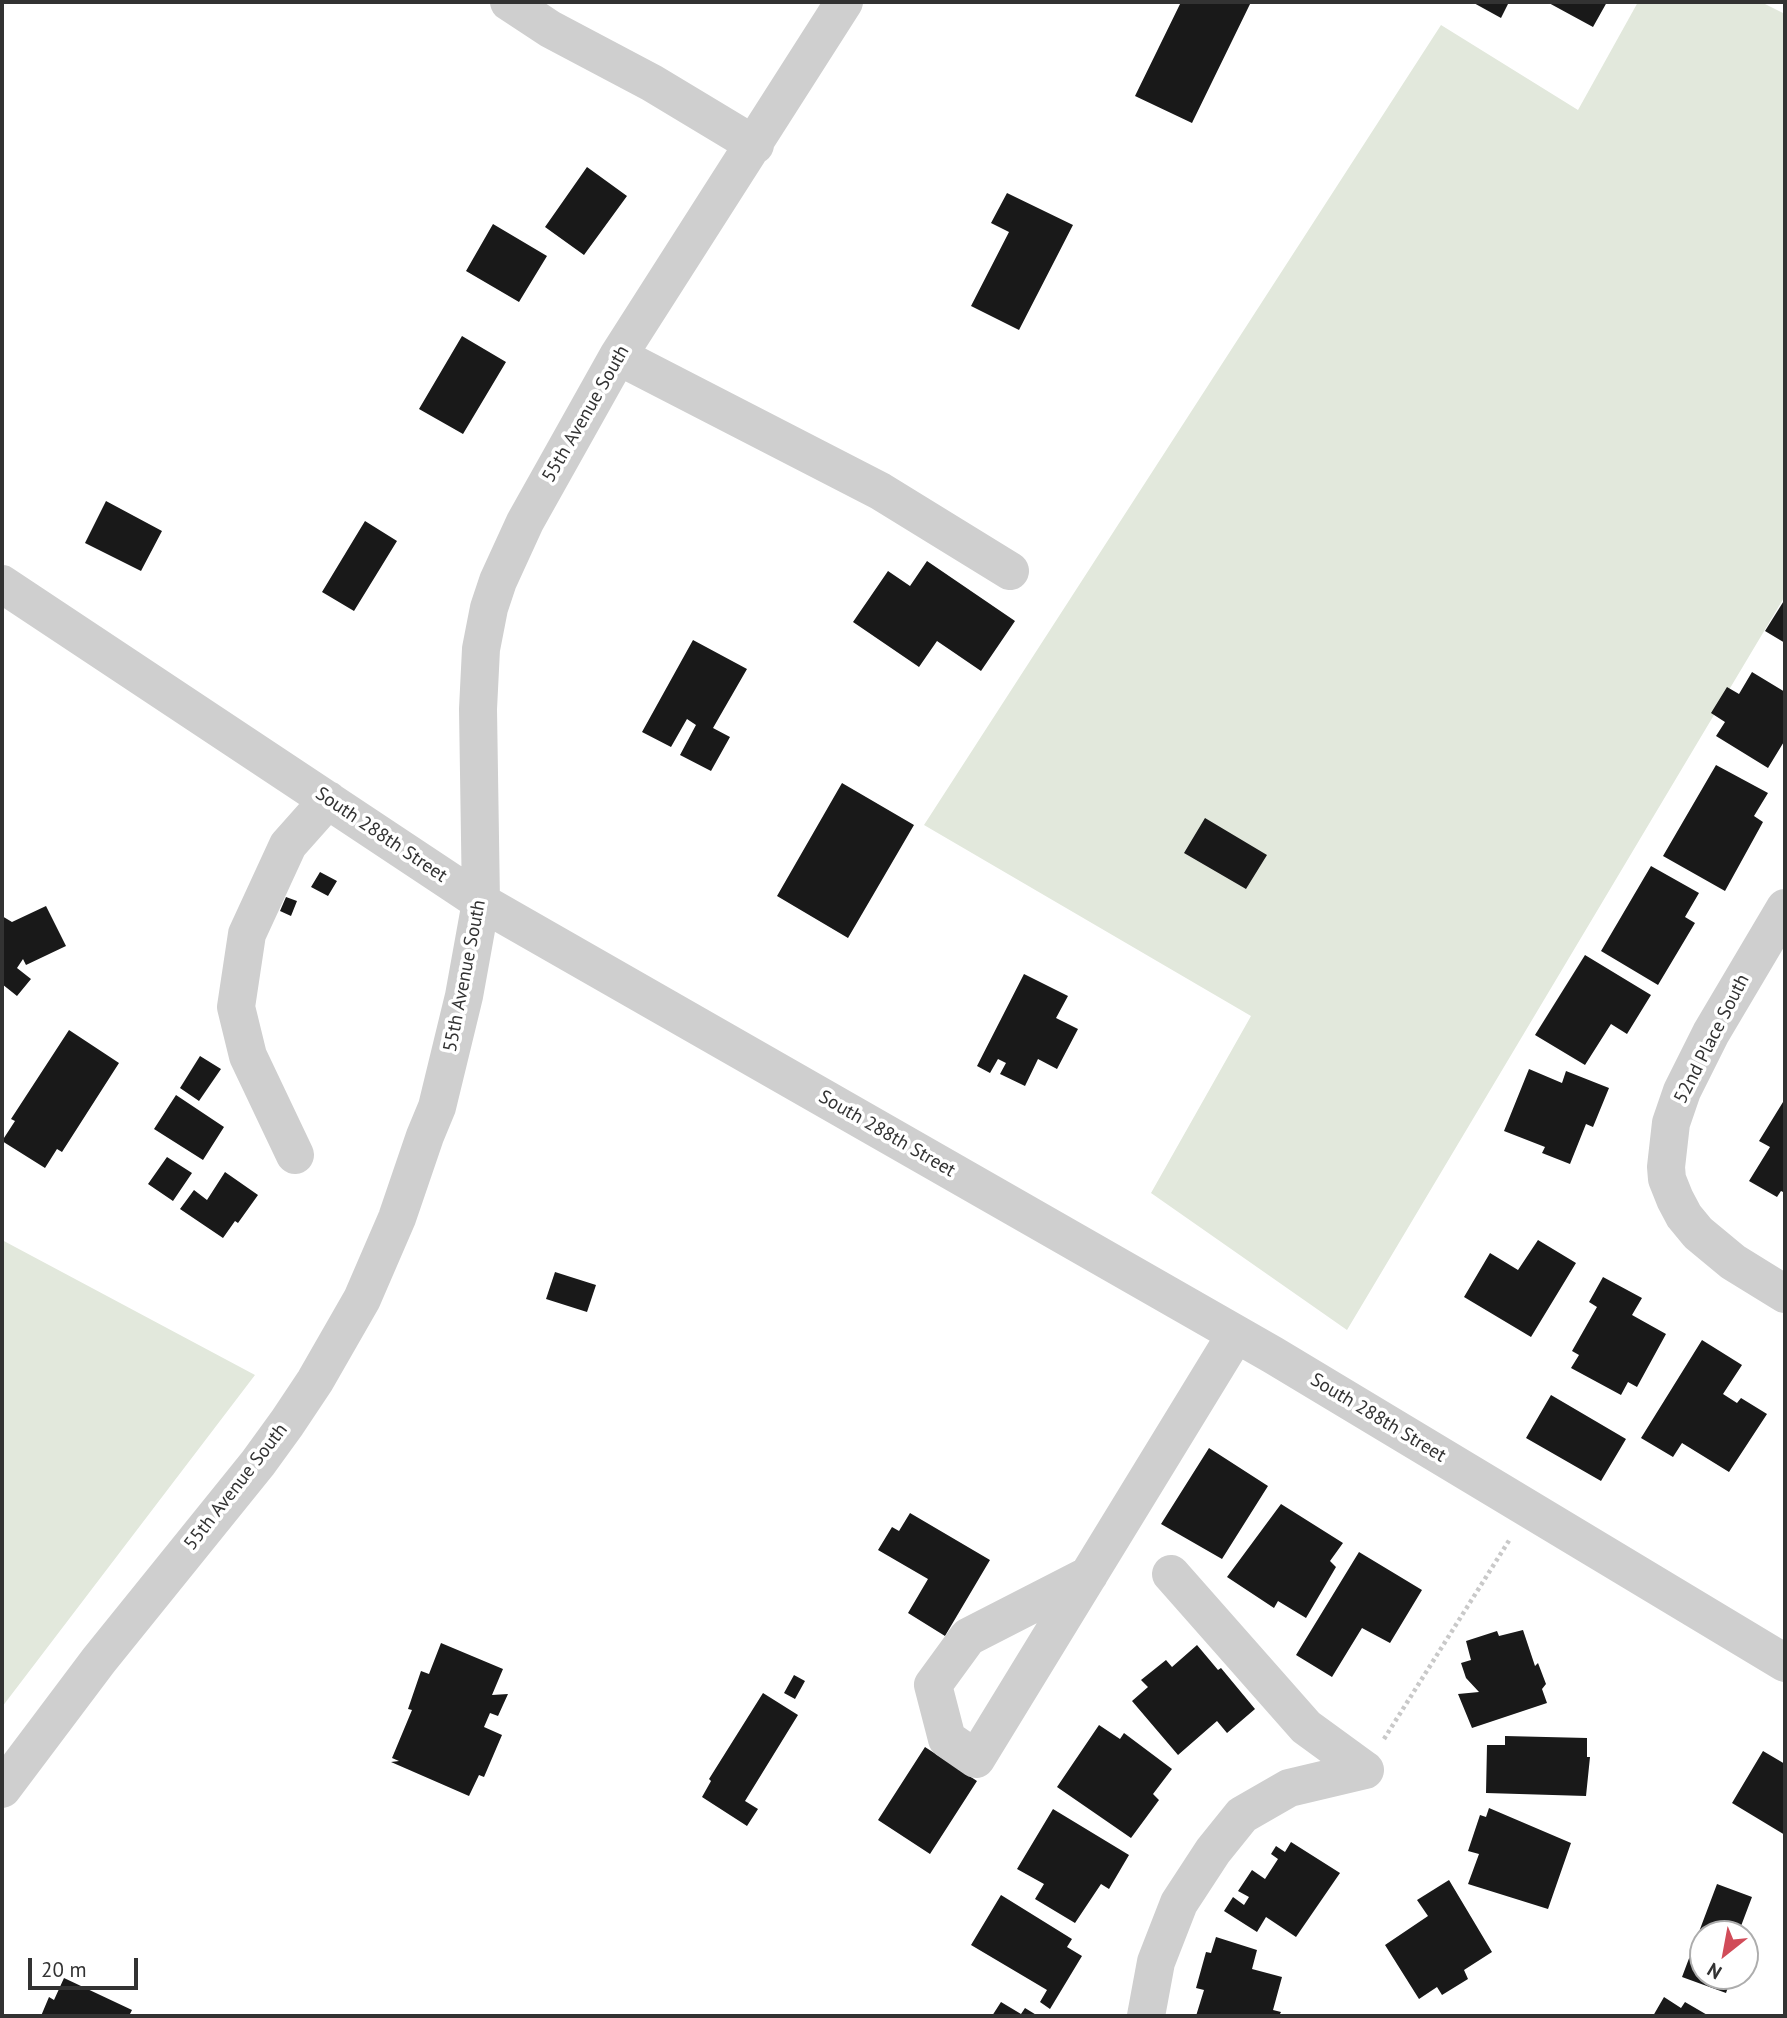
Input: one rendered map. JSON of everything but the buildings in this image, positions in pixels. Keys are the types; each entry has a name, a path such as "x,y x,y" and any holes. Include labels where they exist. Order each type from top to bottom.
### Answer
{"street":[{"path":"509,2 550,29 652,83 755,145"},
{"name":"55th Avenue South","path":"2,1789 99,1660 258,1463 315,1381 350,1321 397,1218 437,1107 464,996 481,902 478,709 481,649 489,608 510,551 618,356 844,2"},
{"path":"618,356 880,491 1010,571"},
{"name":"South 288th Street","path":"2,584 481,902 1236,1334 1785,1663"},
{"path":"295,1155 248,1056 236,1007 247,934 288,845 328,800"},
{"name":"52nd Place South","path":"1785,908 1711,1033 1682,1091 1668,1140 1667,1179 1684,1216 1698,1233 1733,1262 1785,1294"},
{"path":"1089,1574 968,1637 933,1685 947,1739 976,1759 1236,1334"},
{"path":"1171,1574 1306,1727 1365,1770"},
{"path":"1146,2016 1157,1962 1179,1903 1213,1851 1242,1815 1289,1788 1365,1770"}],"path":[{"path":"1365,1770 1529,1509"}],"shaded area":[{"path":"1638,2 1761,2 1785,14 1785,596 1347,1330 1151,1193 1251,1016 924,825 1441,25 1578,110"},
{"path":"2,1240 255,1375 2,1707"}]}
